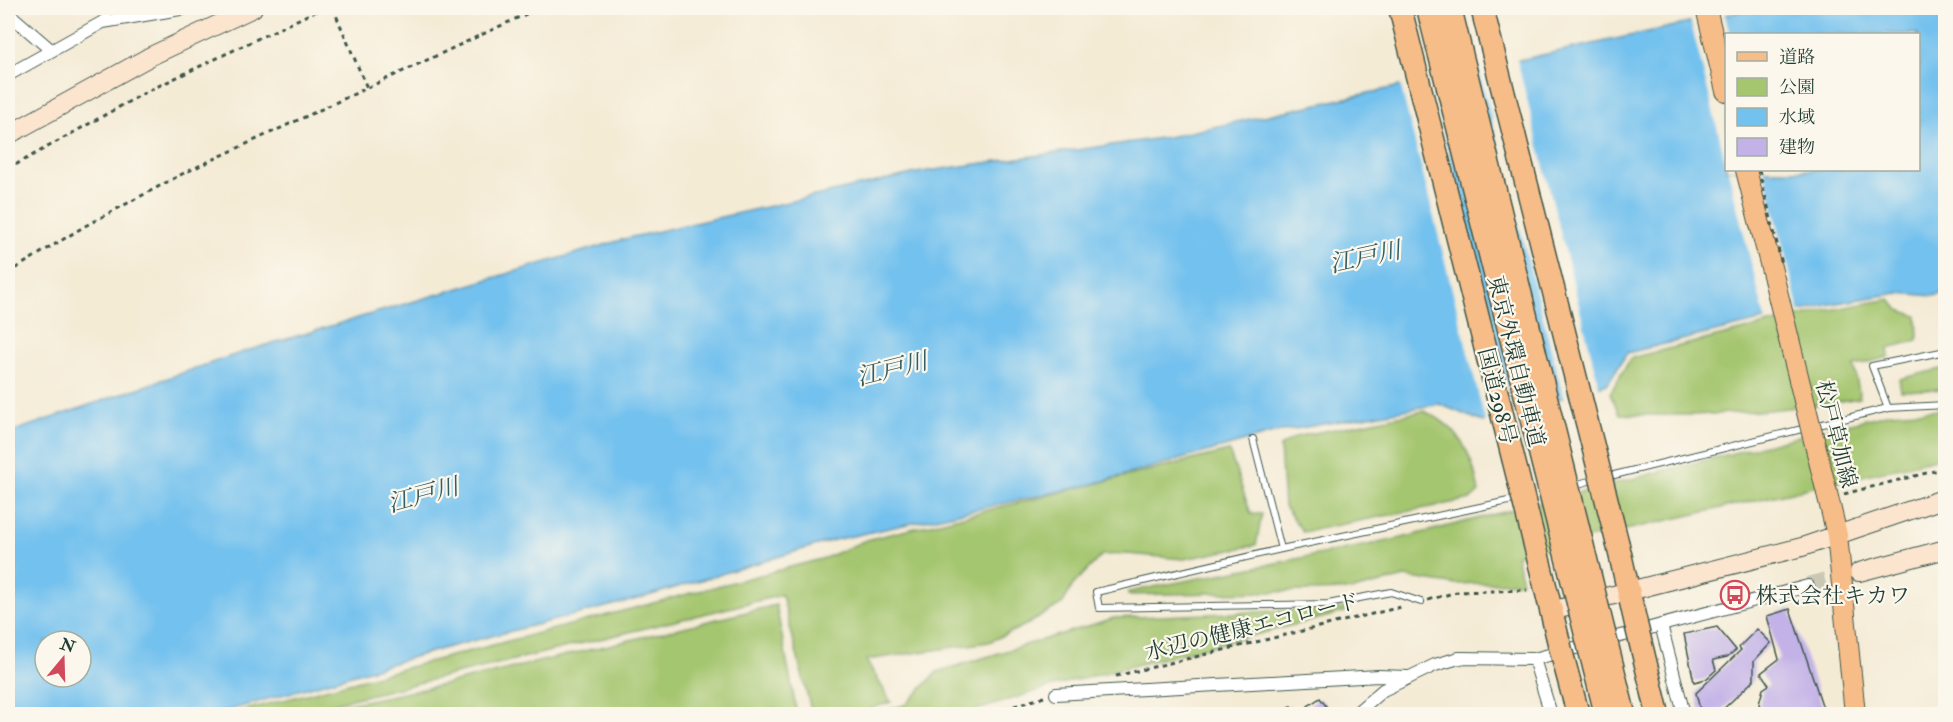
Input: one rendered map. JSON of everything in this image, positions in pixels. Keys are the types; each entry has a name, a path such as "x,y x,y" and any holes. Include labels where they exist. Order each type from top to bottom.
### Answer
{"highway":[{"name":"国道298号","path":"1400,8 1578,714"},
{"name":"東京外環自動車道","path":"1428,8 1606,714"},
{"name":"東京外環自動車道","path":"1450,8 1624,714"},
{"path":"1482,8 1618,545 1658,714"}],"main road":[{"path":"1706,8 1725,87"},
{"name":"松戸草加線","path":"1746,171 1836,535 1855,714"}],"street":[{"path":"8,75 103,22 186,8"},
{"path":"8,135 151,56 253,8"},
{"path":"8,13 51,50"},
{"path":"1551,611 1802,547 1946,498"},
{"path":"1859,572 1942,554"},
{"path":"1355,714 1383,690 1459,658 1534,659 1808,586"},
{"path":"1662,625 1684,714"},
{"path":"1534,659 1551,714"},
{"path":"1056,694 1379,676 1411,677"}],"lane":[{"path":"103,22 108,8"},
{"path":"1888,408 1872,366 1946,351"},
{"path":"1545,492 1888,408 1946,405"},
{"path":"1253,439 1281,549"},
{"path":"1421,602 1391,592 1328,604 1099,608 1096,592 1281,549 1534,495"}],"path":[{"path":"8,169 146,92 322,8"},
{"path":"333,8 367,88"},
{"path":"8,273 85,226 182,174 539,8"},
{"path":"1852,492 1946,468"},
{"name":"水辺の健康エコロード","path":"1106,679 1457,592 1527,590"},
{"path":"988,714 1056,694"}],"green space":[{"path":"1890,299 1899,310 1917,316 1918,340 1888,348 1889,357 1854,366 1860,398 1801,407 1741,412 1650,415 1620,414 1610,393 1631,358 1819,312"},
{"path":"1945,368 1945,389 1901,391 1899,379"},
{"path":"1945,409 1945,457 1516,555 1522,582 1451,584 1405,577 1353,590 1128,595 1128,592 1398,539 1890,413"},
{"path":"1423,411 1446,424 1462,443 1473,466 1479,492 1471,499 1303,532 1284,506 1280,447 1295,437"},
{"path":"1229,451 1251,514 1262,514 1256,545 1184,559 1128,554 1102,555 1073,585 1063,603 1028,624 989,642 866,660 891,702 854,714 812,714 782,595 290,714 230,714 825,558 866,540"},
{"path":"776,605 797,714 300,714 438,686"},
{"path":"1349,608 1349,611 1053,686 964,714 876,714 907,704 937,672 1114,618"}],"water":[{"name":"江戸川","path":"1757,8 1945,8 1945,293 1934,296 1898,293 1831,304 1627,353 1607,384 1483,422 1439,404 1277,432 1093,484 834,540 641,598 445,648 216,714 8,714 8,433 243,352 628,238 921,172 1168,137"}],"pier":[{"path":"1724,12 1730,33 1725,33 1725,159 1690,19"},
{"path":"1516,56 1600,389 1564,400 1478,65"},
{"path":"1430,76 1515,415 1486,424 1400,83"},
{"path":"1728,171 1764,171 1800,314 1766,322"}],"building":[{"path":"1790,609 1825,714 1764,714 1759,704 1763,689 1769,685 1761,673 1779,659 1767,616"},
{"path":"1717,627 1736,650 1727,657 1713,660 1716,670 1706,679 1694,682 1684,634"},
{"path":"1757,629 1771,643 1754,661 1754,680 1718,714 1701,714 1696,693 1741,650 1739,647"},
{"path":"1320,698 1332,714 1314,714 1308,706"},
{"path":"1291,706 1296,714 1277,714"}],"tunnel":[{"path":"1808,586 1856,573"}],"place":[{"name":"株式会社キカワ","path":"1735,595"}]}
